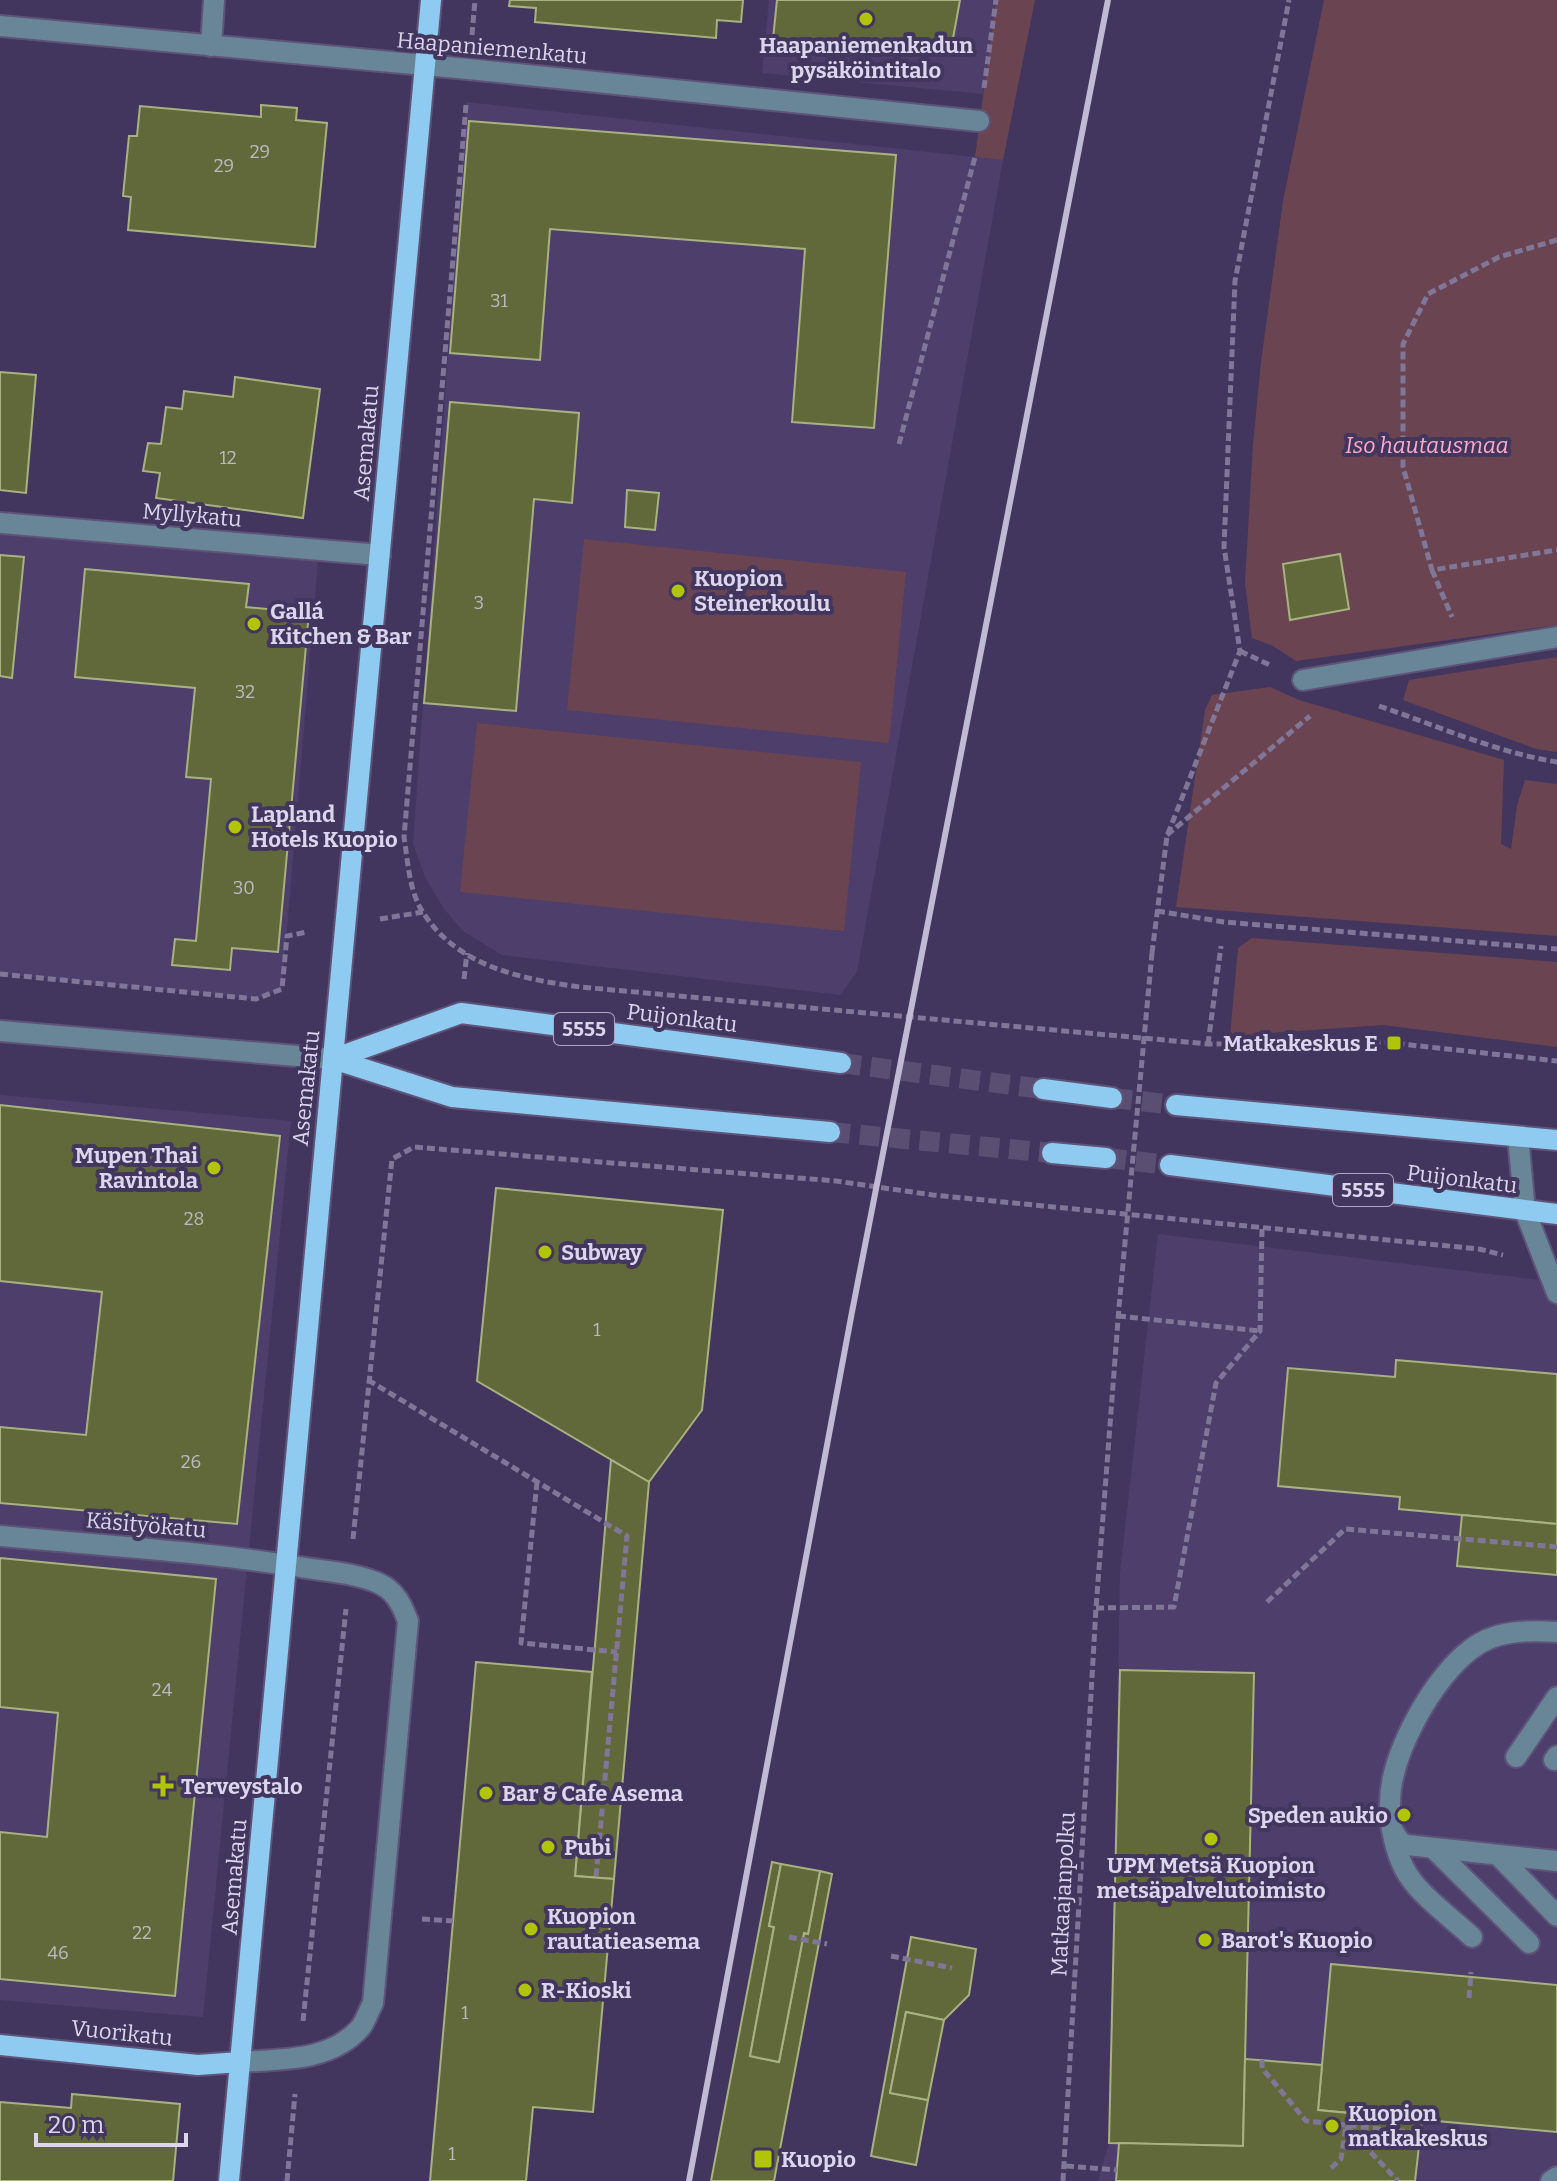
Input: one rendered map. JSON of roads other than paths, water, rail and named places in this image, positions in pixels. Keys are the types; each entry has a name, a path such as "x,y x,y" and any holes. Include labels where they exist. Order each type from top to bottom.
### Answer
{"main road":[{"name":"Asemakatu","path":"229,2181 431,0"},
{"name":"Puijonkatu","path":"333,1059 461,1013 841,1063"},
{"name":"Puijonkatu","path":"333,1059 452,1097 830,1132"},
{"path":"1043,1089 1112,1098"},
{"name":"Puijonkatu","path":"1176,1105 1557,1140"},
{"path":"1052,1153 1106,1158"},
{"name":"Puijonkatu","path":"1170,1165 1557,1214"},
{"name":"Vuorikatu","path":"0,2045 198,2065 240,2062"}],"street":[{"path":"211,46 214,0"},
{"name":"Haapaniemenkatu","path":"0,26 468,69 979,121"},
{"name":"Myllykatu","path":"0,523 380,555"},
{"path":"1303,680 1557,637"},
{"name":"Puijonkatu","path":"0,1031 333,1059"},
{"path":"1518,1137 1525,1211 1557,1293"},
{"name":"Käsityökatu","path":"0,1536 248,1558 350,1575 381,1584 394,1593 408,1621 373,2003 362,2026 339,2044 320,2053 299,2058 240,2062"},
{"path":"1472,1937 1416,1885 1404,1868 1393,1831 1390,1802 1403,1747 1432,1693 1470,1649 1495,1636 1530,1630 1557,1632"},
{"path":"1516,1757 1557,1697"},
{"path":"1393,1831 1401,1843 1557,1861"},
{"path":"1433,1848 1529,1943"},
{"path":"1498,1855 1557,1916"},
{"path":"1551,2181 1557,2177"}],"tunnel":[{"path":"841,1063 1043,1089"},
{"path":"1112,1098 1176,1105"},
{"path":"830,1132 1052,1153"},
{"path":"1106,1158 1170,1165"}],"railway":[{"path":"689,2181 852,1312 1108,0"}],"place":[{"name":"Haapaniemenkadun pysäköintitalo","path":"866,19"},
{"name":"Kuopion Steinerkoulu","path":"678,591"},
{"name":"Gallá Kitchen & Bar","path":"254,624"},
{"name":"Lapland Hotels Kuopio","path":"235,827"},
{"name":"Matkakeskus E","path":"1394,1043"},
{"name":"Mupen Thai Ravintola","path":"214,1168"},
{"name":"Subway","path":"545,1252"},
{"name":"Terveystalo","path":"163,1786"},
{"name":"Bar & Cafe Asema","path":"486,1793"},
{"name":"Speden aukio","path":"1404,1815"},
{"name":"UPM Metsä Kuopion metsäpalvelutoimisto","path":"1211,1839"},
{"name":"Pubi","path":"548,1847"},
{"name":"Kuopion rautatieasema","path":"531,1929"},
{"name":"Barot's Kuopio","path":"1205,1940"},
{"name":"R-Kioski","path":"525,1990"},
{"name":"Kuopion matkakeskus","path":"1332,2126"},
{"name":"Kuopio","path":"763,2159"}],"park label":[{"name":"Iso hautausmaa","path":"1427,445"}]}
